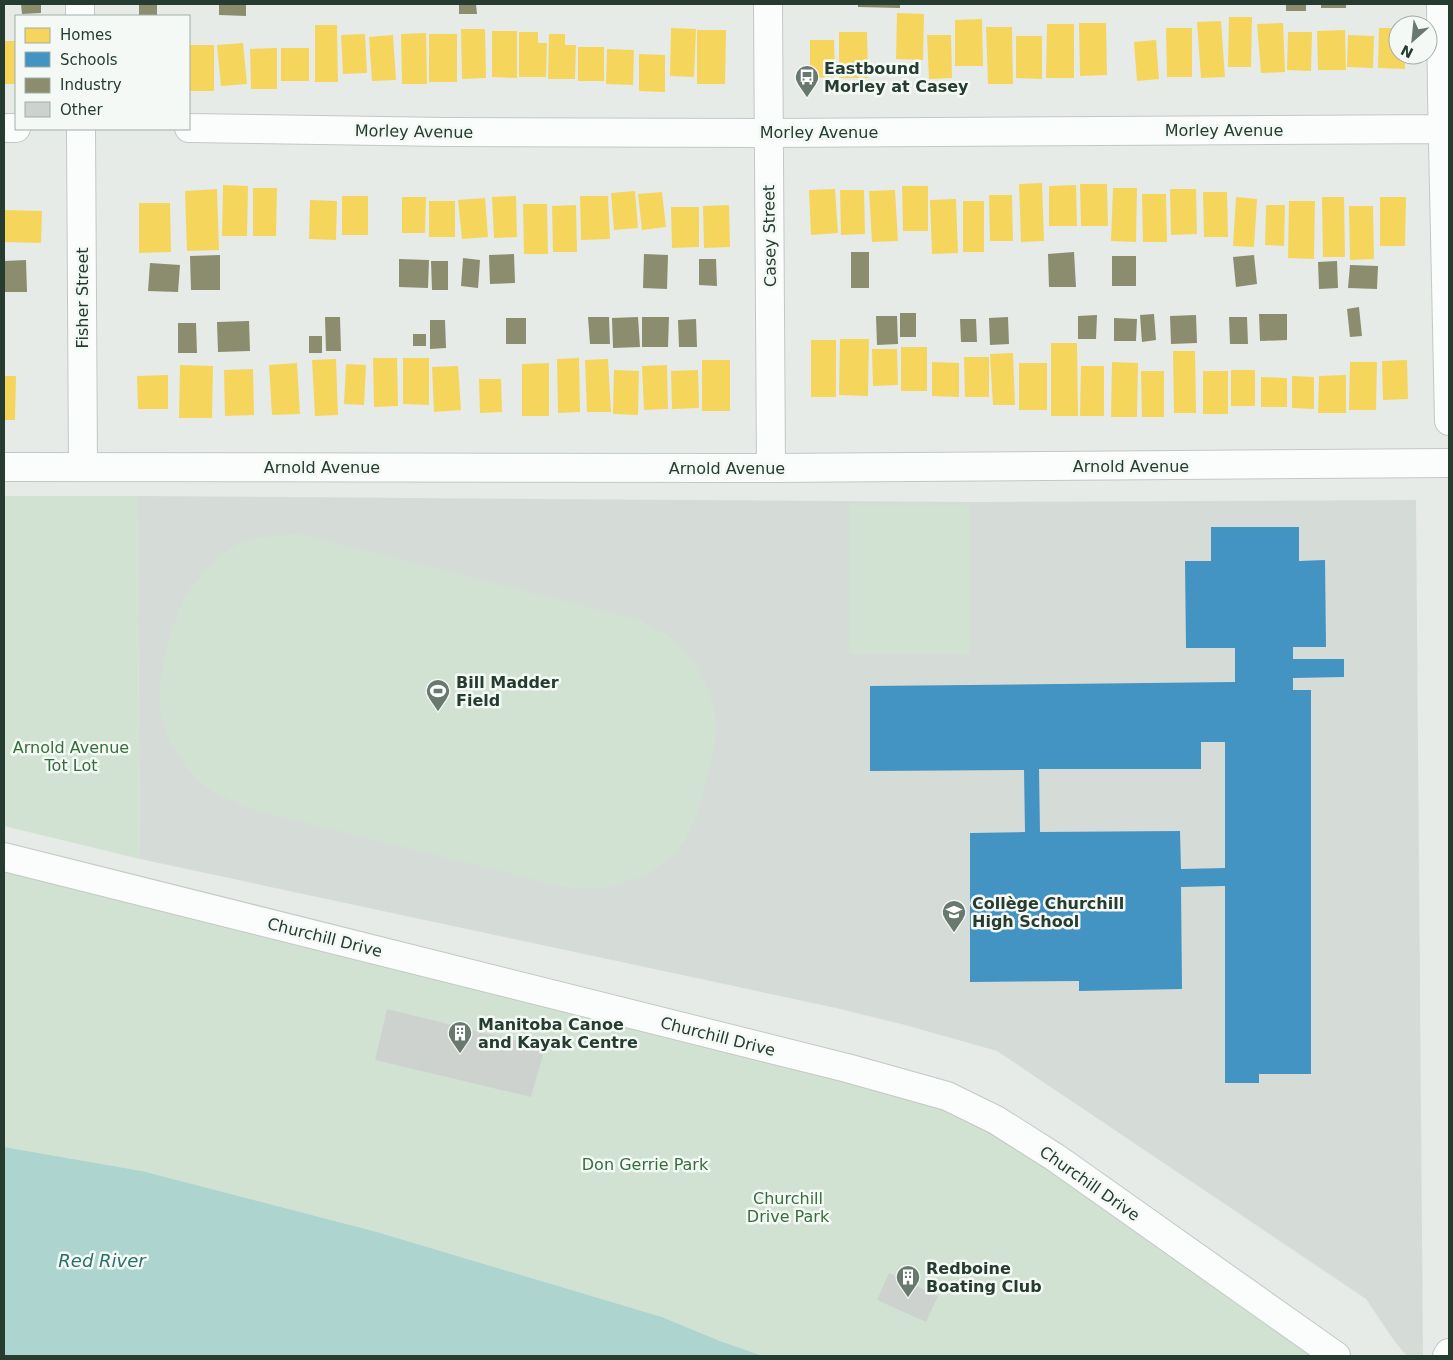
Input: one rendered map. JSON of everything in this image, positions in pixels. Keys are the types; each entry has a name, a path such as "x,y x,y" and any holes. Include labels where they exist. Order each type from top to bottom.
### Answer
{"street":[{"name":"Casey Street","path":"768,4 771,468"},
{"path":"1441,4 1446,129 1449,421"},
{"name":"Morley Avenue","path":"190,128 447,132 769,133 1446,129"},
{"name":"Fisher Street","path":"81,130 83,466"},
{"name":"Arnold Avenue","path":"4,467 771,468 1449,464"},
{"name":"Churchill Drive","path":"4,857 837,1066 947,1096 996,1120 1056,1158 1336,1356"}],"shaded area":[{"name":"Collège Churchill High School","path":"137,496 973,502 1416,500 1423,1356 1407,1356 1395,1342 1366,1299 997,1051 836,1008 140,859"}],"green space":[{"name":"Arnold Avenue Tot Lot","path":"4,496 137,496 140,859 4,826"},
{"path":"849,505 970,505 970,654 849,654"},
{"name":"Bill Madder Field","path":"297,534 639,620 666,635 677,644 696,667 709,694 713,708 715,737 714,749 695,819 677,850 655,870 620,883 592,888 561,886 255,810 222,796 199,781 187,768 172,745 161,711 160,699 163,669 170,636 180,608 197,581 210,566 233,548 254,540"},
{"name":"Churchill Drive Park","path":"4,857 947,1096 1336,1356 763,1356 662,1317 377,1232 142,1171 4,1147"}],"water":[{"name":"Red River","path":"4,1147 142,1171 377,1232 662,1317 763,1356 4,1356"}],"building: Homes":[{"path":"897,13 924,14 923,60 896,59"},
{"path":"1229,17 1252,17 1251,67 1228,67"},
{"path":"982,19 983,66 955,66 955,20"},
{"path":"1221,21 1225,77 1201,78 1197,22"},
{"path":"1079,23 1106,23 1107,75 1080,76"},
{"path":"1283,23 1285,72 1261,73 1257,24"},
{"path":"1047,24 1074,24 1074,78 1046,78"},
{"path":"315,25 337,25 338,82 315,82"},
{"path":"986,27 1012,27 1013,84 988,84"},
{"path":"671,28 696,29 694,77 670,76"},
{"path":"1166,28 1192,28 1192,77 1167,77"},
{"path":"1379,28 1388,28 1388,65 1405,65 1405,69 1378,68"},
{"path":"461,29 485,29 486,78 462,79"},
{"path":"697,30 726,30 725,84 697,84"},
{"path":"1345,30 1346,70 1318,70 1317,31"},
{"path":"492,31 517,31 517,78 492,77"},
{"path":"519,32 538,32 538,43 547,43 546,77 519,77"},
{"path":"839,32 867,32 868,78 839,78"},
{"path":"1288,32 1312,32 1311,71 1287,70"},
{"path":"426,33 427,84 402,84 401,34"},
{"path":"365,34 367,73 343,74 341,35"},
{"path":"429,34 457,34 457,82 429,82"},
{"path":"549,34 565,34 565,45 576,45 575,79 548,79"},
{"path":"393,35 396,80 372,81 369,37"},
{"path":"927,35 951,35 952,78 929,79"},
{"path":"1348,35 1374,36 1373,68 1347,67"},
{"path":"1016,36 1042,36 1042,79 1016,78"},
{"path":"810,40 834,40 835,77 810,78"},
{"path":"1156,40 1159,79 1137,81 1134,42"},
{"path":"4,41 15,41 15,84 4,84"},
{"path":"243,43 247,84 221,86 217,45"},
{"path":"190,45 214,45 214,91 190,91"},
{"path":"578,47 604,47 604,81 578,81"},
{"path":"277,48 277,89 251,89 250,49"},
{"path":"281,48 309,48 309,81 281,81"},
{"path":"607,49 634,50 633,85 606,84"},
{"path":"639,54 665,55 665,92 639,91"},
{"path":"1042,183 1044,241 1021,242 1019,184"},
{"path":"1080,184 1107,184 1108,226 1081,226"},
{"path":"223,185 248,186 247,236 222,236"},
{"path":"1076,185 1077,226 1049,226 1049,186"},
{"path":"902,186 928,186 928,231 903,231"},
{"path":"253,188 277,188 276,236 253,236"},
{"path":"1113,188 1137,188 1136,242 1111,241"},
{"path":"217,189 219,250 187,251 185,191"},
{"path":"835,189 838,233 811,235 809,190"},
{"path":"1170,189 1196,189 1197,234 1171,235"},
{"path":"840,190 864,190 865,234 841,235"},
{"path":"895,190 898,241 872,242 869,191"},
{"path":"635,191 638,228 614,230 611,193"},
{"path":"662,192 666,227 642,230 638,194"},
{"path":"1203,192 1227,192 1228,237 1204,237"},
{"path":"1142,194 1166,194 1167,242 1143,242"},
{"path":"989,195 1012,195 1013,241 990,241"},
{"path":"342,196 368,196 368,235 342,235"},
{"path":"516,196 517,237 494,238 492,197"},
{"path":"580,196 608,196 610,239 581,240"},
{"path":"402,197 426,197 425,233 402,233"},
{"path":"1236,197 1257,199 1254,247 1233,246"},
{"path":"1322,197 1344,197 1345,257 1323,257"},
{"path":"1380,197 1406,197 1405,246 1380,246"},
{"path":"485,198 488,237 462,239 458,200"},
{"path":"956,199 958,253 932,254 930,200"},
{"path":"310,200 337,201 336,240 309,239"},
{"path":"429,201 455,201 455,237 429,237"},
{"path":"963,201 984,201 984,252 963,252"},
{"path":"1289,201 1315,201 1314,259 1288,258"},
{"path":"139,203 170,203 171,252 139,253"},
{"path":"523,204 547,204 548,254 524,254"},
{"path":"576,205 577,252 553,252 552,206"},
{"path":"729,205 730,247 704,248 703,206"},
{"path":"1266,205 1285,205 1284,246 1265,245"},
{"path":"1349,206 1373,206 1374,259 1350,260"},
{"path":"671,207 699,207 699,247 672,248"},
{"path":"4,210 42,211 41,243 4,242"},
{"path":"840,339 869,339 868,396 839,395"},
{"path":"811,340 836,340 836,397 811,397"},
{"path":"1051,343 1077,343 1078,416 1051,416"},
{"path":"901,347 927,347 927,391 901,391"},
{"path":"872,349 897,349 898,385 873,386"},
{"path":"1173,351 1195,351 1196,413 1174,413"},
{"path":"1013,353 1015,405 993,405 990,354"},
{"path":"964,357 989,357 989,397 965,397"},
{"path":"373,358 397,358 398,406 374,407"},
{"path":"403,358 429,358 429,405 403,404"},
{"path":"579,358 580,412 558,413 557,359"},
{"path":"336,359 338,415 315,416 312,360"},
{"path":"608,359 611,412 587,412 585,360"},
{"path":"702,360 730,360 730,411 702,411"},
{"path":"1407,360 1408,399 1383,400 1382,361"},
{"path":"932,362 959,363 959,397 932,396"},
{"path":"1112,362 1138,363 1137,417 1111,417"},
{"path":"1350,362 1377,362 1376,410 1349,410"},
{"path":"297,363 300,414 272,415 269,365"},
{"path":"549,363 549,416 522,416 522,364"},
{"path":"1019,363 1047,363 1047,410 1019,410"},
{"path":"346,364 366,365 364,405 344,404"},
{"path":"180,365 213,366 212,418 179,418"},
{"path":"667,365 668,409 644,410 642,366"},
{"path":"458,366 461,410 434,412 432,367"},
{"path":"1081,366 1104,366 1104,416 1080,416"},
{"path":"253,369 254,415 225,416 224,370"},
{"path":"614,370 639,371 638,415 613,414"},
{"path":"698,370 699,408 672,409 671,371"},
{"path":"1231,370 1255,370 1255,406 1231,406"},
{"path":"1141,371 1164,371 1164,417 1142,417"},
{"path":"1203,371 1228,371 1228,414 1203,414"},
{"path":"168,375 168,409 138,409 137,376"},
{"path":"1346,375 1346,413 1318,413 1319,376"},
{"path":"4,376 16,376 15,420 4,420"},
{"path":"1292,376 1314,377 1314,409 1292,408"},
{"path":"1261,377 1287,378 1287,407 1261,407"},
{"path":"479,379 501,379 502,412 480,413"}],"building: Schools":[{"path":"1211,527 1299,527 1299,561 1325,560 1326,647 1293,647 1293,659 1344,659 1344,677 1293,678 1293,690 1311,690 1311,1074 1259,1074 1259,1083 1225,1083 1225,886 1181,887 1182,989 1079,991 1079,981 970,982 970,833 1025,832 1024,770 870,771 870,686 1235,682 1235,648 1186,648 1185,561 1211,561","holes":["1201,742 1225,742 1225,868 1181,869 1180,831 1040,832 1039,769 1201,769"]}],"building: Industry":[{"path":"21,4 41,4 41,13 22,14"},
{"path":"139,4 157,4 157,15 139,15"},
{"path":"219,4 246,4 246,16 219,15"},
{"path":"459,4 476,4 477,14 459,14"},
{"path":"858,4 900,4 900,8 858,7"},
{"path":"1286,4 1306,4 1306,11 1286,11"},
{"path":"1321,4 1346,4 1346,8 1321,8"},
{"path":"851,252 869,252 869,288 851,288"},
{"path":"1074,252 1076,287 1049,287 1048,254"},
{"path":"514,254 515,283 490,284 489,255"},
{"path":"644,254 668,255 667,289 643,288"},
{"path":"220,255 220,290 191,290 190,256"},
{"path":"1254,255 1257,284 1236,287 1233,257"},
{"path":"1112,256 1136,256 1136,286 1112,286"},
{"path":"463,258 480,260 478,288 461,286"},
{"path":"399,259 429,260 428,288 399,287"},
{"path":"699,259 716,259 717,286 699,285"},
{"path":"26,260 27,292 4,292 4,261"},
{"path":"431,261 448,261 448,290 432,290"},
{"path":"1337,261 1338,288 1319,289 1318,262"},
{"path":"150,263 180,265 178,292 148,291"},
{"path":"1350,265 1378,266 1377,289 1348,288"},
{"path":"1359,307 1362,336 1350,337 1347,309"},
{"path":"900,313 916,313 916,337 900,337"},
{"path":"1154,314 1156,340 1142,342 1140,315"},
{"path":"1259,314 1287,314 1287,340 1260,341"},
{"path":"1097,315 1096,339 1078,339 1078,316"},
{"path":"1196,315 1197,343 1171,344 1170,316"},
{"path":"876,316 897,316 898,344 877,345"},
{"path":"325,317 340,317 341,351 326,351"},
{"path":"588,317 609,317 610,344 590,344"},
{"path":"638,317 640,347 613,348 612,318"},
{"path":"642,317 669,317 668,347 642,347"},
{"path":"1008,317 1009,344 990,345 989,318"},
{"path":"1229,317 1247,317 1248,344 1230,344"},
{"path":"506,318 526,318 526,344 506,344"},
{"path":"1114,318 1137,319 1136,341 1114,341"},
{"path":"696,319 697,347 679,347 678,320"},
{"path":"960,319 976,319 977,342 961,342"},
{"path":"430,320 445,320 446,348 430,349"},
{"path":"249,321 250,351 218,352 217,322"},
{"path":"178,323 196,323 197,353 178,353"},
{"path":"413,334 426,334 426,346 413,346"},
{"path":"309,336 322,336 322,353 309,353"}],"building: Other":[{"name":"Manitoba Canoe and Kayak Centre","path":"387,1009 545,1048 531,1097 375,1060"},
{"name":"Redboine Boating Club","path":"889,1273 938,1296 926,1322 877,1300"}],"place":[{"name":"Eastbound Morley at Casey","path":"807,98"},
{"name":"Bill Madder Field","path":"438,712"},
{"name":"Collège Churchill High School","path":"954,933"},
{"name":"Manitoba Canoe and Kayak Centre","path":"460,1054"},
{"name":"Redboine Boating Club","path":"908,1298"}],"park label":[{"name":"Don Gerrie Park","path":"645,1164"}]}
